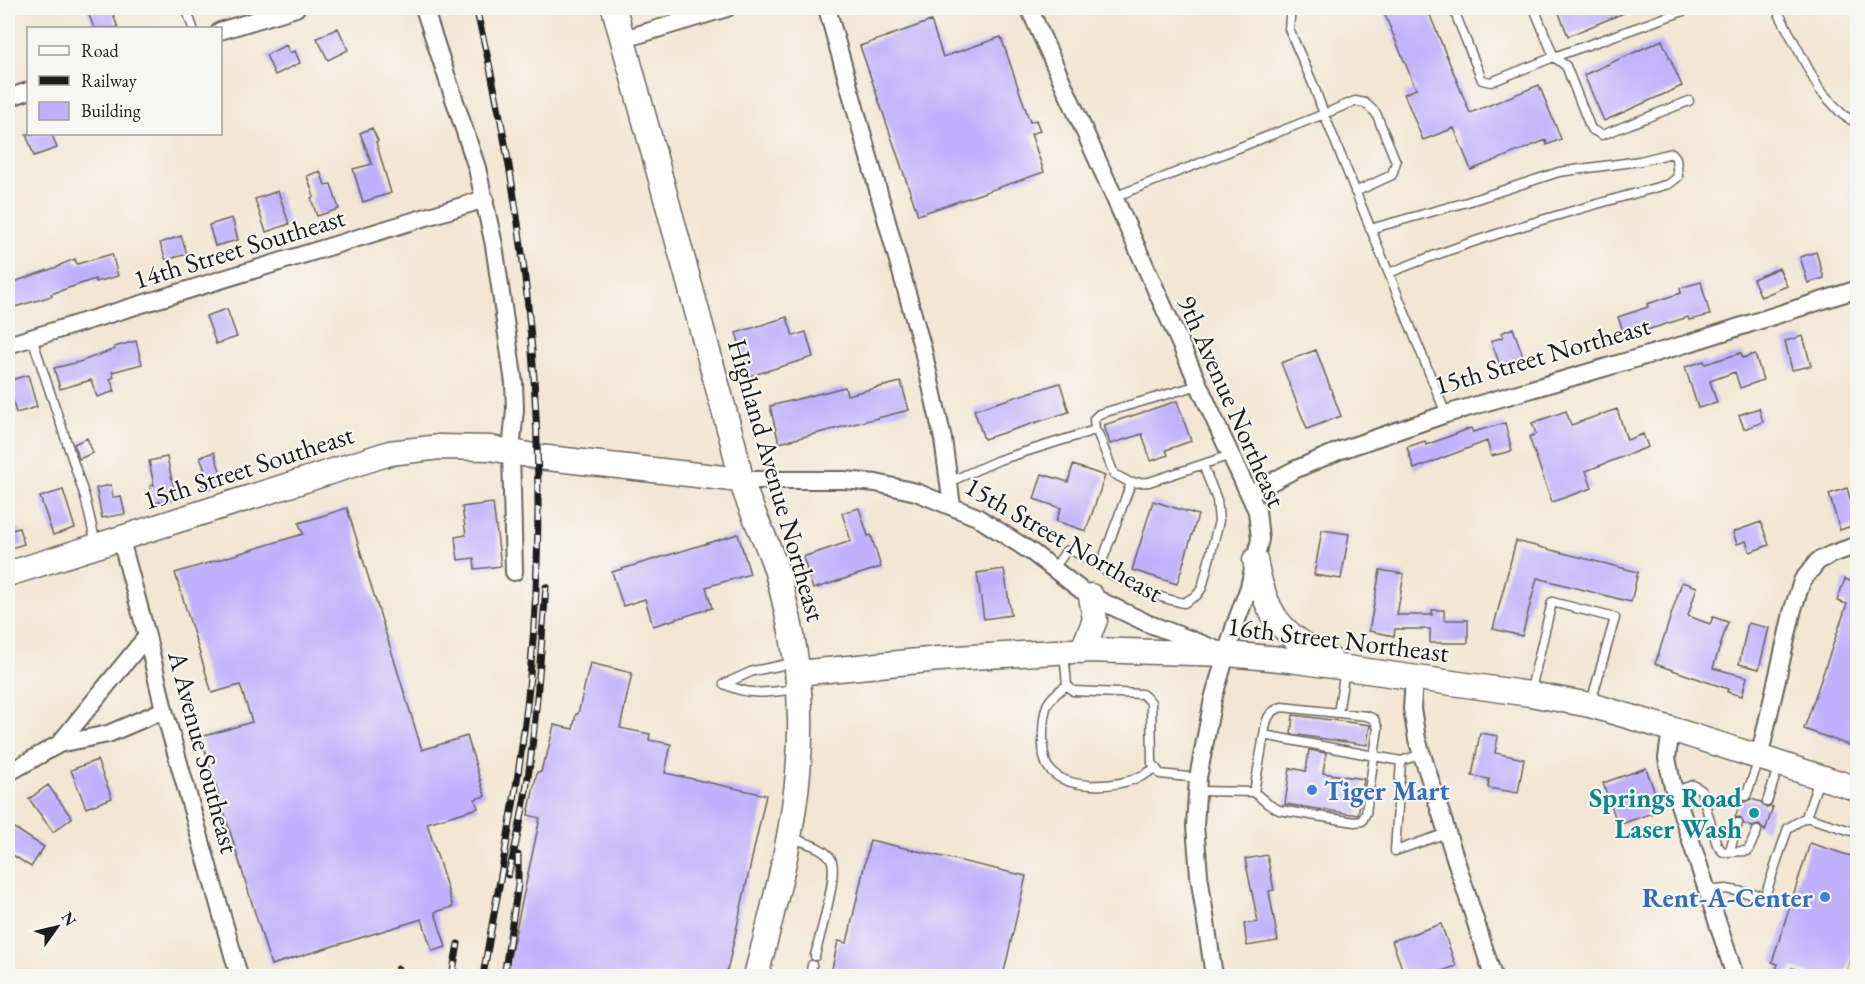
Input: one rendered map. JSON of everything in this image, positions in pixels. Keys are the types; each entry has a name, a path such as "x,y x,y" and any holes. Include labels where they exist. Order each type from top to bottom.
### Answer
{"main road":[{"name":"Highland Avenue Northeast","path":"614,8 664,185 713,374 734,443 741,480 773,558 786,609 798,675 801,741 790,837 756,976"},
{"name":"15th Street Southeast","path":"8,574 390,453 440,447 478,447 511,451"},
{"name":"15th Street Northeast","path":"511,451 539,457 741,480"},
{"path":"1256,560 1261,589 1272,614 1305,647 1345,667"},
{"path":"1073,651 1095,620 1092,596"},
{"name":"16th Street Northeast","path":"798,675 931,660 1073,651 1126,650 1228,654 1345,667 1590,705 1857,789"}],"street":[{"path":"222,30 296,8"},
{"path":"424,8 477,168 494,245 514,383 515,409 511,451 514,572"},
{"path":"624,39 727,8"},
{"path":"827,8 923,350 943,439 952,506"},
{"name":"9th Avenue Northeast","path":"1029,8 1257,511 1260,530 1250,588 1235,625 1213,699 1198,784 1195,826 1199,875 1214,976"},
{"path":"8,98 27,91"},
{"name":"14th Street Southeast","path":"8,345 485,199"},
{"name":"15th Street Northeast","path":"1249,494 1294,470 1341,450 1446,414 1686,344 1857,289"},
{"name":"15th Street Northeast","path":"741,480 844,480 876,483 916,492 977,517 1033,553 1053,570 1092,596 1147,624 1228,654"},
{"name":"A Avenue Southeast","path":"121,540 164,710 239,976"},
{"path":"1769,761 1793,609 1802,581 1818,561 1857,545"},
{"path":"59,744 147,636"},
{"path":"1414,678 1412,709 1417,739 1492,976"},
{"path":"8,773 59,744 108,734 164,710"},
{"path":"1671,729 1667,758 1675,791 1735,976"}],"lane":[{"path":"186,8 193,27"},
{"path":"1291,8 1289,29 1446,414"},
{"path":"1453,8 1482,80 1491,82 1692,8"},
{"path":"1534,8 1554,57 1566,66 1591,129 1602,135 1689,101"},
{"path":"1776,8 1819,89 1843,115 1857,124"},
{"path":"1114,197 1354,100 1365,103 1376,113 1396,162 1392,175 1355,192"},
{"path":"1370,229 1467,202 1559,172 1640,161 1672,153 1676,158 1678,177 1669,184 1445,250 1389,273"},
{"path":"32,338 85,497 97,547"},
{"path":"1199,385 1100,414 1094,419 1095,430 1114,474 1131,483 1149,482 1231,455"},
{"path":"949,482 999,460 1095,430"},
{"path":"1053,570 1066,551 1072,550 1116,578 1160,598 1184,603 1197,595 1202,588 1219,521 1217,500 1203,465"},
{"path":"1100,567 1131,483"},
{"path":"1530,694 1552,602 1615,618 1590,705"},
{"path":"1073,651 1066,685 1050,697 1044,714 1043,744 1047,766 1055,775 1064,780 1087,785 1112,785 1138,778 1155,768"},
{"path":"1338,713 1345,667"},
{"path":"753,671 798,675 757,694 740,692 724,684 753,671"},
{"path":"1066,685 1073,691 1142,694 1151,702 1152,763 1160,774 1198,784 1254,792 1279,810 1355,822 1362,821 1366,813 1378,728 1375,720 1367,716 1282,707 1273,711 1268,716 1254,792"},
{"path":"1264,735 1401,761 1422,754"},
{"path":"1401,761 1395,851 1447,833"},
{"path":"1746,796 1769,761"},
{"path":"1767,802 1769,761"},
{"path":"1707,891 1726,889 1766,896 1788,828 1806,817 1820,777"},
{"path":"1675,791 1693,785 1699,787 1717,845 1723,852 1749,851 1757,831"},
{"path":"1806,817 1857,833"},
{"path":"1730,853 1738,823"},
{"path":"790,837 822,850 831,859 834,876 810,976"}],"building":[{"path":"111,8 118,27 94,27 87,10"},
{"path":"1382,8 1427,8 1470,113 1539,85 1561,139 1547,145 1546,140 1471,170 1454,128 1423,140 1404,94 1416,89"},
{"path":"1557,8 1636,8 1568,36"},
{"path":"931,21 943,57 1001,37 1030,122 1036,120 1040,131 1031,134 1044,172 918,215 860,46"},
{"path":"338,28 348,50 328,60 317,38"},
{"path":"1662,40 1682,86 1604,121 1584,75"},
{"path":"286,45 290,53 295,51 300,63 275,75 266,55"},
{"path":"372,128 378,141 376,142 391,193 363,202 353,169 372,164 360,133"},
{"path":"26,134 52,135 57,148 34,156"},
{"path":"320,171 325,185 331,184 339,209 317,216 307,176"},
{"path":"278,191 289,224 266,232 255,199"},
{"path":"232,218 238,240 215,246 209,225"},
{"path":"181,236 187,254 166,260 160,243"},
{"path":"1816,252 1824,278 1808,283 1800,257"},
{"path":"112,254 118,276 96,282 95,279 51,294 52,296 8,309 8,284 75,259 77,264"},
{"path":"1779,268 1787,286 1761,297 1753,279"},
{"path":"1701,282 1710,315 1689,320 1688,317 1625,337 1618,317 1648,307 1647,304 1681,293 1680,288"},
{"path":"227,309 237,337 216,344 206,316"},
{"path":"787,317 793,336 806,332 813,357 750,376 736,333"},
{"path":"1513,328 1523,356 1500,365 1491,341 1503,337 1501,333"},
{"path":"1803,336 1811,366 1792,370 1785,341"},
{"path":"136,341 142,364 112,372 114,377 110,379 115,391 97,397 91,380 60,389 54,368 79,362 115,349 114,347"},
{"path":"1316,350 1341,416 1307,429 1281,363"},
{"path":"1741,353 1743,358 1755,354 1763,380 1740,388 1735,372 1710,381 1717,403 1698,408 1685,367 1704,361 1705,364"},
{"path":"28,375 37,407 16,413 8,381"},
{"path":"901,382 909,410 779,443 770,406 845,387 847,395"},
{"path":"1060,383 1069,412 984,439 974,410"},
{"path":"1177,401 1191,441 1166,450 1168,455 1151,461 1142,434 1110,444 1104,425"},
{"path":"1759,408 1763,422 1744,429 1739,415"},
{"path":"1617,409 1627,440 1643,434 1648,447 1586,471 1592,488 1552,502 1529,437 1536,434 1532,423 1566,411 1571,425"},
{"path":"1505,423 1512,451 1491,456 1487,441 1414,469 1407,447 1425,441 1426,445 1471,428 1473,432"},
{"path":"87,438 93,453 79,459 74,444"},
{"path":"214,452 224,483 204,489 199,473 205,471 200,457"},
{"path":"167,457 176,499 154,503 150,486 154,485 149,461"},
{"path":"1073,465 1105,476 1086,531 1056,521 1061,508 1034,499 1042,474 1068,482"},
{"path":"111,485 113,497 121,496 125,514 102,518 96,488"},
{"path":"1847,488 1857,524 1840,530 1829,494"},
{"path":"63,490 75,528 53,535 40,497"},
{"path":"1153,501 1198,515 1177,584 1132,570"},
{"path":"493,503 501,566 475,569 474,558 458,560 455,537 466,535 462,507"},
{"path":"347,508 422,750 467,736 485,796 475,799 478,808 427,823 453,907 435,912 446,947 432,951 422,919 271,965 201,737 252,722 240,685 212,693 175,573 303,534 299,523"},
{"path":"859,508 868,536 871,535 881,567 813,589 803,557 851,541 842,513"},
{"path":"1761,522 1769,545 1750,552 1746,541 1737,544 1733,532"},
{"path":"19,528 24,544 8,549 8,531"},
{"path":"1322,530 1349,534 1341,579 1314,575"},
{"path":"738,534 750,574 706,587 712,608 653,626 645,599 623,606 612,572"},
{"path":"1516,541 1638,572 1631,602 1537,578 1522,636 1493,629"},
{"path":"1004,569 1011,615 984,619 977,573"},
{"path":"1380,570 1404,574 1397,615 1432,615 1432,610 1444,610 1444,620 1468,620 1468,643 1430,643 1430,629 1395,629 1394,636 1369,631"},
{"path":"1845,579 1855,583 1857,580 1857,748 1804,729 1847,604 1837,601"},
{"path":"1682,582 1697,587 1688,616 1710,624 1713,617 1728,622 1713,668 1747,677 1742,696 1655,664"},
{"path":"1748,623 1769,628 1759,669 1739,664"},
{"path":"590,663 632,673 620,728 650,734 649,740 671,744 665,773 766,795 726,976 506,976 540,818 528,815 537,772 541,772 544,759 546,759 554,725 573,729"},
{"path":"1293,715 1370,725 1367,745 1291,734"},
{"path":"1480,733 1498,736 1495,753 1524,759 1518,793 1488,788 1489,779 1472,776"},
{"path":"1309,750 1326,753 1323,773 1364,779 1358,815 1285,804 1290,768 1306,771"},
{"path":"97,760 112,798 86,808 71,770"},
{"path":"1646,768 1661,810 1618,825 1603,783"},
{"path":"48,785 72,818 53,832 29,799"},
{"name":"Springs Road Laser Wash","path":"1741,799 1744,802 1751,799 1761,802 1766,808 1773,807 1765,831 1759,825 1752,827 1744,824 1740,817 1735,818"},
{"path":"8,824 44,847 31,867 8,852"},
{"path":"870,840 1026,876 1003,976 847,976 831,973 838,941 847,943"},
{"name":"Rent-A-Center","path":"1810,843 1857,858 1857,936 1845,976 1818,976 1792,968 1789,976 1774,976 1778,964 1772,962"},
{"path":"1267,855 1274,890 1269,891 1278,941 1247,946 1244,924 1258,922 1245,859"},
{"path":"1441,924 1456,966 1428,976 1405,976 1392,941"}],"railway":[{"path":"476,8 495,90 522,256 531,339 538,508 536,592 526,714 483,976"},
{"path":"508,875 517,840 529,768 546,587"},
{"path":"504,976 518,885 518,855"},
{"path":"452,976 458,944"},
{"path":"398,969 400,976"}],"place":[{"name":"Tiger Mart","path":"1312,790"},
{"name":"Springs Road Laser Wash","path":"1754,813"},
{"name":"Rent-A-Center","path":"1825,897"}]}
